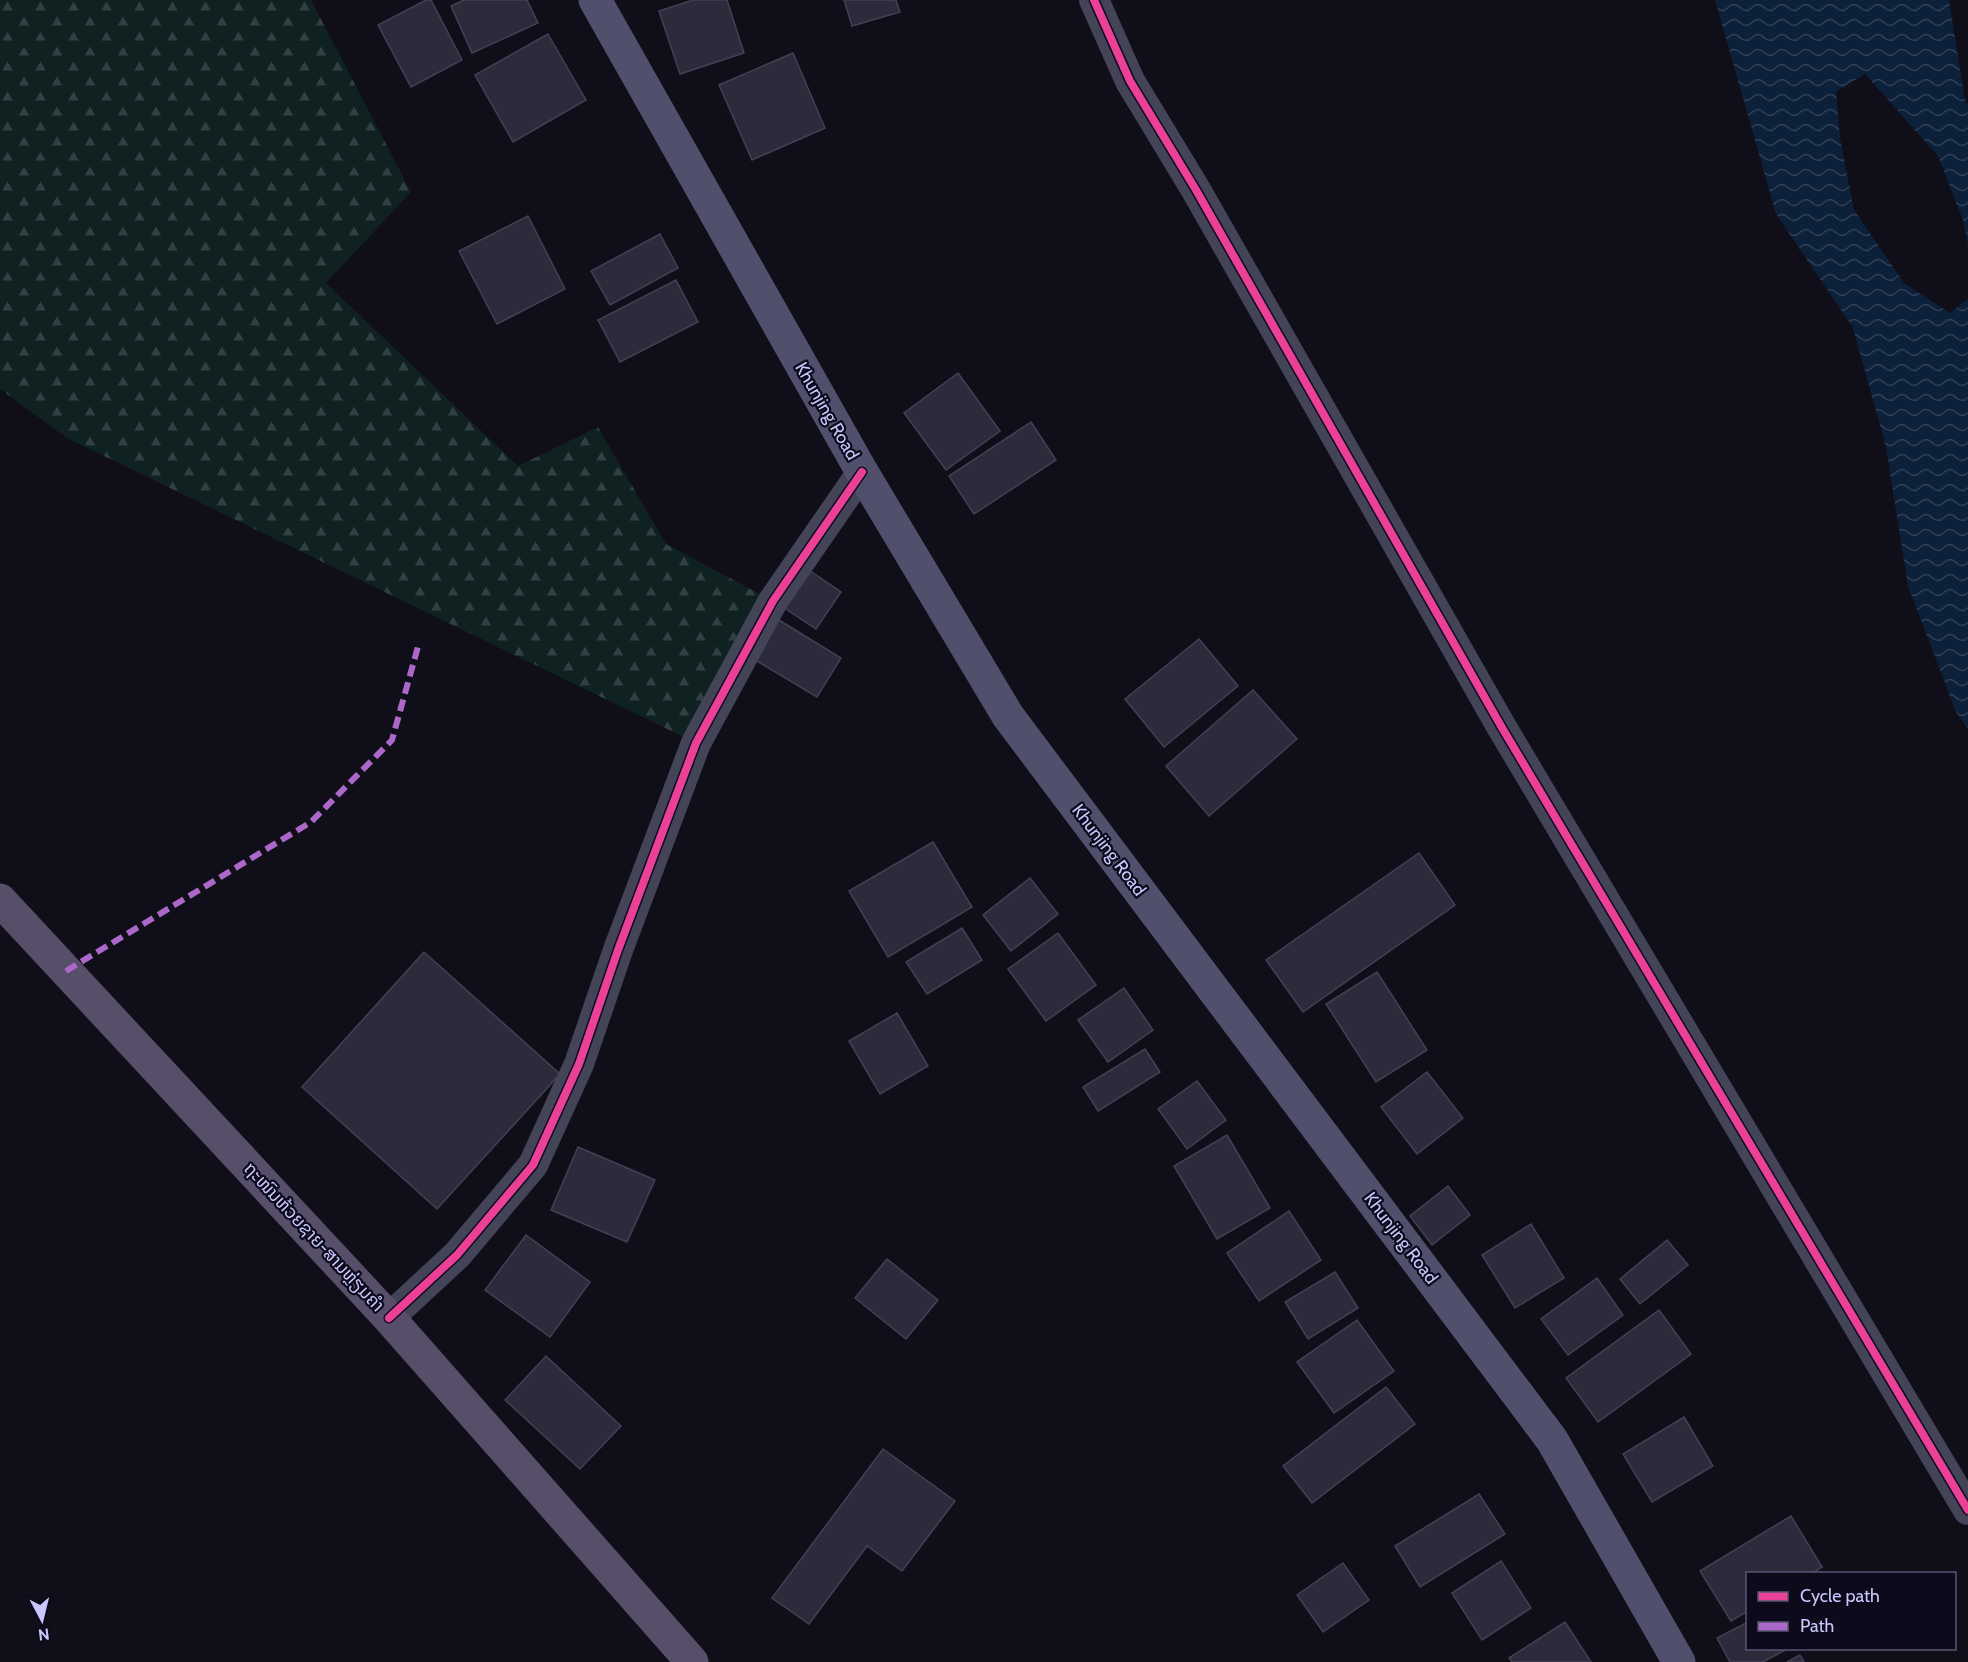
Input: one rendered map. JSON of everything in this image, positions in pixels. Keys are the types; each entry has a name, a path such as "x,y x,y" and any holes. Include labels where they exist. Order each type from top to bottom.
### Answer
{"main road":[{"name":"Khunjing Road","path":"595,0 862,472 1008,716 1552,1440 1679,1662"},
{"name":"ຖະໜົນຫ້ວຍຊາຍ-ສາມຫຼ່ຽມຄຳ","path":"0,900 389,1318 692,1662"}],"street":[{"path":"1094,0 1130,81 1196,190 1501,726 1968,1510"},
{"path":"389,1318 458,1255 533,1165 579,1064 618,950 696,743 773,601 862,472"}],"green space":[{"path":"0,0 311,0 411,192 326,283 518,466 598,427 666,544 773,601 696,743 67,438 0,389"}],"water":[{"path":"1715,0 1949,0 1965,101 1968,105 1968,245 1963,220 1938,156 1865,74 1836,92 1840,138 1854,210 1904,283 1950,313 1968,299 1968,729 1956,712 1908,586 1886,447 1853,328 1776,214"}],"building":[{"path":"426,0 431,0 462,60 411,87 378,25"},
{"path":"464,0 527,0 538,23 472,53 451,6"},
{"path":"693,0 727,0 744,53 680,74 659,11"},
{"path":"844,0 896,0 900,12 852,26"},
{"path":"548,34 586,100 513,142 475,75"},
{"path":"793,53 825,128 752,160 719,85"},
{"path":"528,216 565,289 497,324 459,251"},
{"path":"660,234 678,268 610,305 591,271"},
{"path":"676,280 698,322 620,362 598,320"},
{"path":"958,373 1000,431 946,470 904,413"},
{"path":"1031,422 1056,460 974,514 949,476"},
{"path":"806,568 841,592 816,629 780,605"},
{"path":"774,617 841,658 817,697 750,657"},
{"path":"1199,639 1238,686 1164,747 1125,699"},
{"path":"1253,690 1297,739 1209,816 1166,766"},
{"path":"933,842 972,907 888,957 849,891"},
{"path":"1419,853 1455,905 1303,1012 1266,960"},
{"path":"1030,878 1058,914 1011,951 983,915"},
{"path":"962,928 982,960 927,994 906,962"},
{"path":"1058,933 1096,985 1046,1021 1008,969"},
{"path":"424,952 560,1074 437,1209 302,1087"},
{"path":"1377,972 1427,1050 1376,1082 1326,1004"},
{"path":"1124,988 1153,1030 1108,1062 1078,1020"},
{"path":"897,1013 928,1066 880,1094 849,1041"},
{"path":"1145,1049 1160,1072 1098,1111 1083,1087"},
{"path":"1427,1072 1463,1118 1417,1154 1381,1107"},
{"path":"1197,1081 1226,1120 1187,1149 1158,1109"},
{"path":"1227,1135 1270,1208 1217,1239 1174,1166"},
{"path":"578,1147 655,1180 627,1242 551,1210"},
{"path":"1448,1186 1470,1215 1432,1245 1410,1216"},
{"path":"1289,1211 1321,1260 1259,1301 1227,1253"},
{"path":"1531,1224 1564,1278 1515,1308 1482,1255"},
{"path":"526,1235 590,1282 550,1337 485,1290"},
{"path":"1667,1240 1688,1265 1640,1304 1620,1279"},
{"path":"887,1259 938,1300 906,1339 855,1298"},
{"path":"1335,1272 1358,1308 1308,1339 1285,1302"},
{"path":"1597,1278 1623,1315 1568,1355 1541,1319"},
{"path":"1659,1310 1691,1354 1598,1422 1566,1378"},
{"path":"1357,1320 1394,1371 1334,1413 1297,1362"},
{"path":"546,1356 621,1426 580,1469 505,1400"},
{"path":"1386,1387 1415,1424 1312,1503 1283,1466"},
{"path":"1684,1417 1713,1466 1652,1502 1623,1454"},
{"path":"883,1449 955,1501 902,1571 867,1546 809,1624 772,1598"},
{"path":"1479,1494 1505,1534 1420,1587 1395,1546"},
{"path":"1791,1516 1822,1567 1814,1572 1746,1572 1746,1612 1731,1621 1700,1571"},
{"path":"1501,1561 1531,1608 1482,1640 1452,1593"},
{"path":"1343,1563 1369,1600 1323,1632 1297,1595"},
{"path":"1565,1622 1591,1662 1512,1662 1509,1658"},
{"path":"1746,1623 1746,1650 1785,1650 1763,1662 1730,1662 1717,1638"},
{"path":"1800,1655 1804,1662 1787,1662"}],"marked path":[{"path":"66,971 311,822 392,740 419,643"}],"cycle path":[{"path":"1094,0 1130,81 1196,190 1501,726 1968,1510"},
{"path":"389,1318 457,1255 533,1165 579,1064 618,950 696,743 773,601 862,472"}]}
